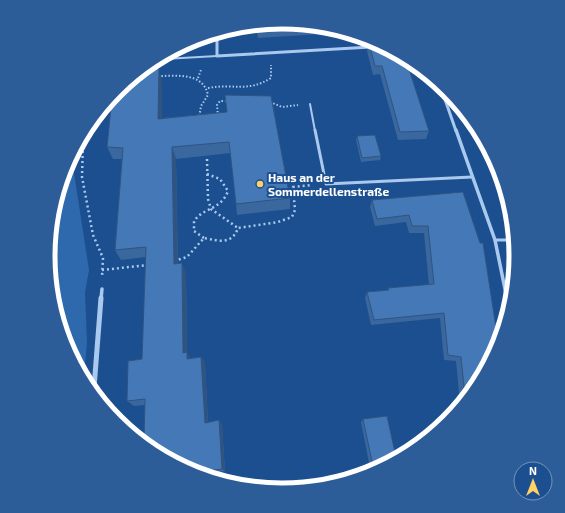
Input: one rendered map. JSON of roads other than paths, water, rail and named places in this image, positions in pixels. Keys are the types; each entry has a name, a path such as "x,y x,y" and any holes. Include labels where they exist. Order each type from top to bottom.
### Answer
{"street":[{"path":"217,39 217,56 372,47"},
{"path":"445,98 495,240 507,295"},
{"path":"94,385 102,289"}],"lane":[{"path":"170,59 217,56"},
{"path":"310,104 326,184 472,178"},
{"path":"495,240 510,240"}],"place":[{"name":"Haus an der Sommerdellenstraße","path":"260,184"}]}
